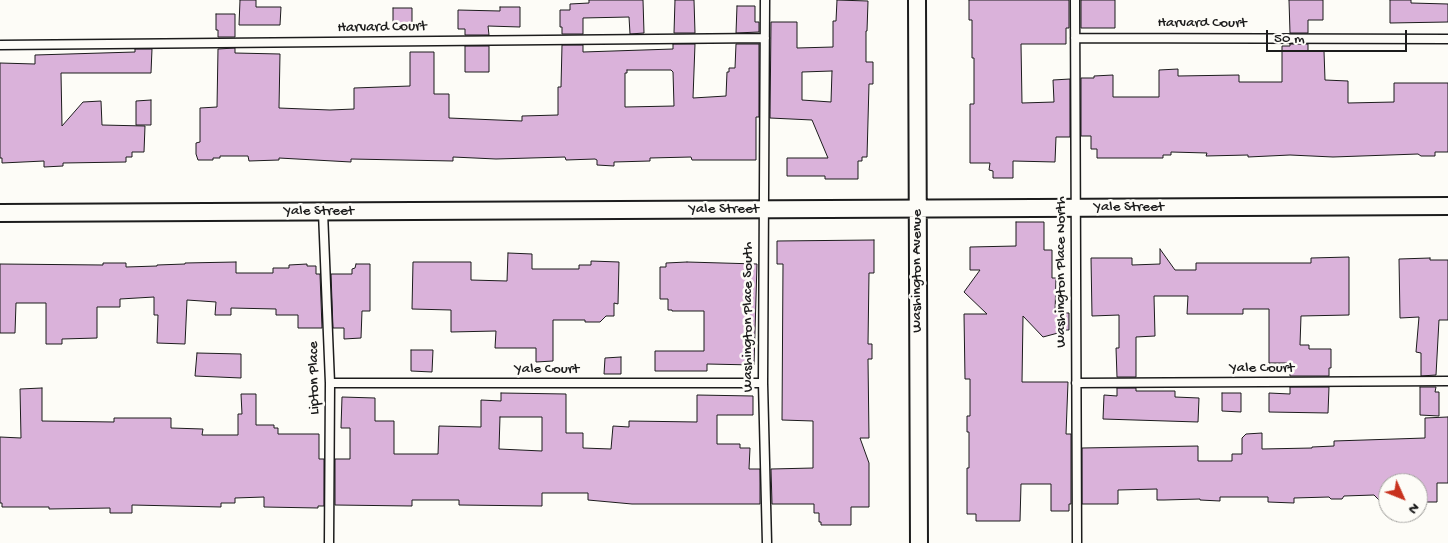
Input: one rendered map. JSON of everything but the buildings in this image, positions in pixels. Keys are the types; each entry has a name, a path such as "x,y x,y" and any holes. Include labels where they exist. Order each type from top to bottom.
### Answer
{"street":[{"name":"Washington Avenue","path":"917,0 919,543"},
{"name":"Yale Street","path":"0,213 1448,206"}],"lane":[{"name":"Washington Place South","path":"765,0 763,383 767,543"},
{"name":"Washington Place North","path":"1075,0 1077,543"},
{"name":"Harvard Court","path":"0,45 765,38"},
{"name":"Harvard Court","path":"1075,38 1448,39"},
{"name":"Lipton Place","path":"323,212 330,383 329,543"},
{"name":"Yale Court","path":"1076,383 1448,382"},
{"name":"Yale Court","path":"330,383 763,383"}]}
